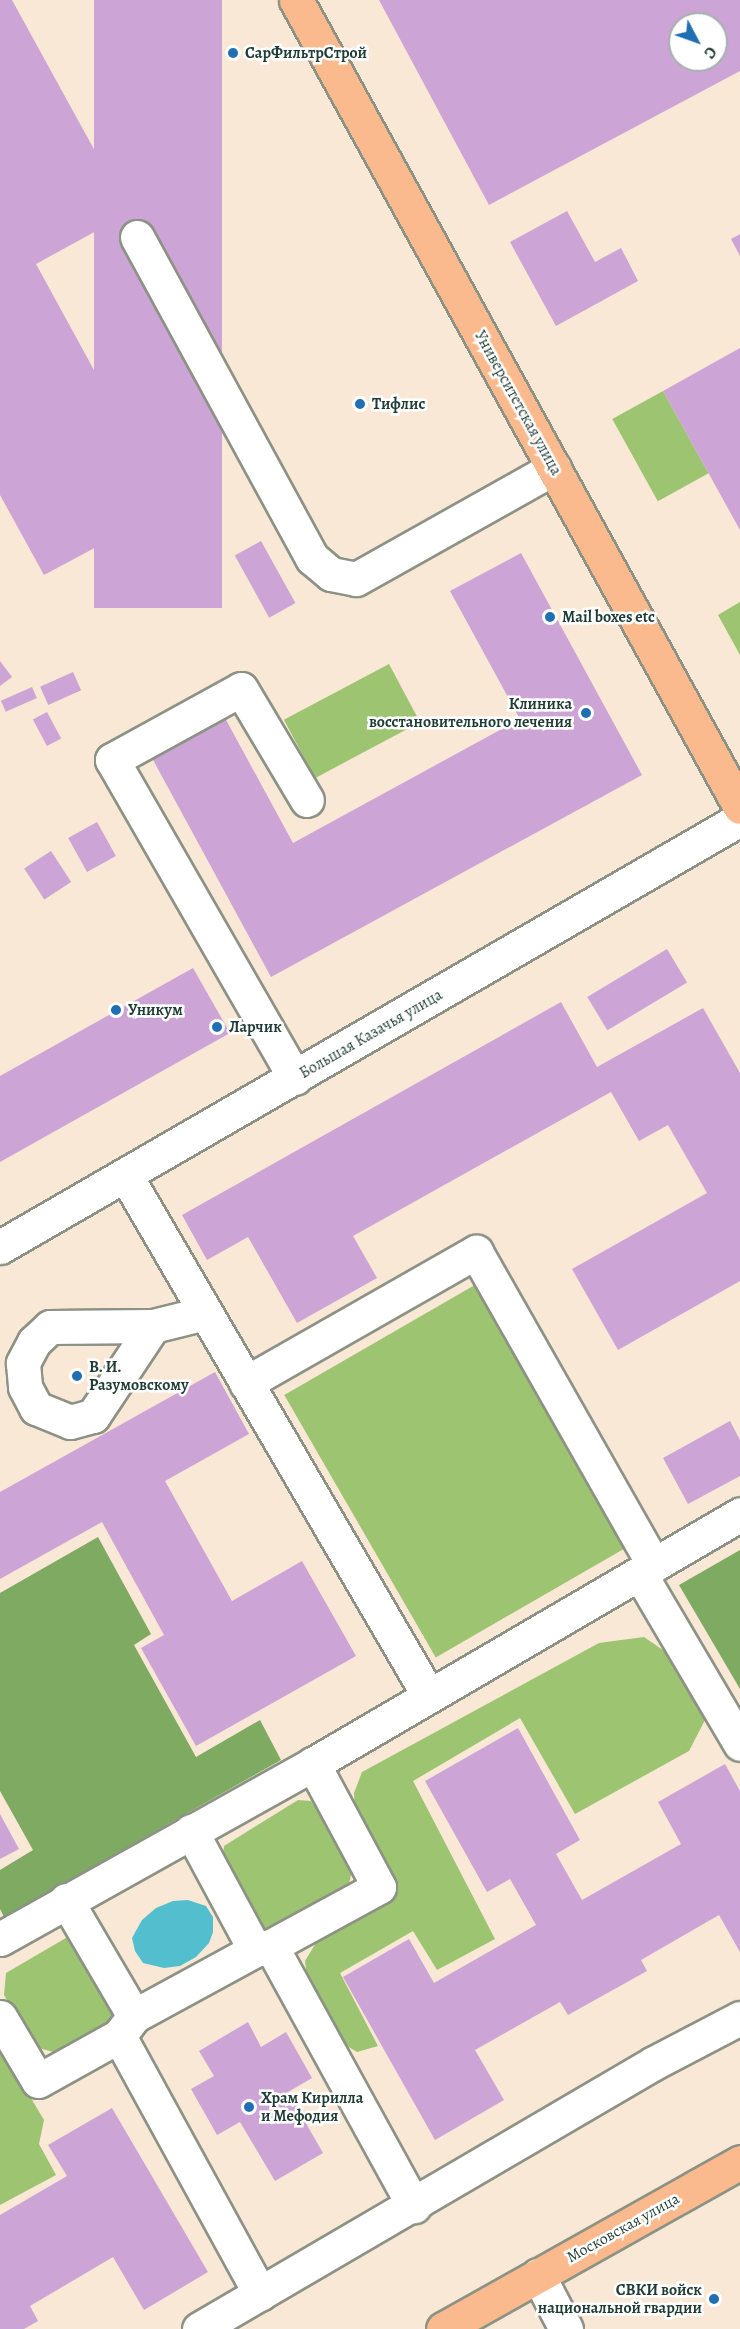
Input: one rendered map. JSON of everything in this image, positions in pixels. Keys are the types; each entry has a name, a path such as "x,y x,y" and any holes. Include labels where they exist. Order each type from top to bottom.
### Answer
{"main road":[{"name":"Университетская улица","path":"296,0 740,807"},
{"name":"Московская улица","path":"443,2329 740,2162"}],"street":[{"path":"137,237 312,558 331,574 356,579 554,468"},
{"path":"295,1078 112,760 241,689 307,800"},
{"name":"Большая Казачья улица","path":"0,1247 740,819"},
{"path":"126,1176 429,1696"},
{"path":"246,1383 476,1252 740,1744"},
{"path":"153,1326 205,1313"},
{"path":"0,1939 66,1900 313,1764 740,1514"},
{"path":"0,2017 38,2081 126,2026 263,1948 380,1887 313,1764"},
{"path":"191,1831 263,1948 414,2206"},
{"path":"66,1900 126,2026 260,2294"},
{"path":"199,2329 414,2206 654,2063 740,2018"},
{"path":"538,2275 566,2329"}],"green space":[{"path":"663,391 709,473 658,501 612,419"},
{"path":"740,602 740,655 718,615"},
{"path":"389,664 420,722 315,778 284,720"},
{"path":"480,1282 632,1544 436,1657 284,1395"},
{"path":"98,1537 151,1634 134,1645 196,1757 260,1720 281,1760 4,1917 0,1909 0,1870 33,1850 0,1791 0,1593"},
{"path":"740,1550 740,1689 679,1585"},
{"path":"644,1637 676,1659 707,1716 689,1751 575,1814 520,1718 413,1781 495,1939 437,1970 413,1931 340,1973 378,2046 357,2052 339,2041 308,1985 305,1961 319,1938 398,1893 355,1815 354,1793 362,1772 599,1643"},
{"path":"298,1800 311,1801 353,1866 349,1884 275,1929 260,1928 222,1865 224,1846"},
{"path":"71,1935 120,2001 115,2022 57,2053 35,2047 4,1995 6,1973"},
{"path":"0,2046 44,2120 39,2144 56,2175 0,2205"}],"water":[{"path":"188,1900 206,1906 213,1917 213,1932 209,1943 196,1957 180,1966 164,1968 143,1963 135,1951 132,1938 142,1920 156,1908 173,1901"}],"building":[{"path":"0,0 12,0 129,213 36,264 135,445 181,419 216,483 44,575 0,495"},
{"path":"94,0 222,0 222,608 94,608"},
{"path":"379,0 740,0 740,71 489,205"},
{"path":"567,211 595,262 621,248 638,281 556,326 510,242"},
{"path":"740,234 740,256 731,239"},
{"path":"740,348 740,530 663,391"},
{"path":"261,541 295,603 269,618 235,556"},
{"path":"521,553 642,775 271,977 152,758 225,718 293,843 520,719 450,591"},
{"path":"0,661 12,677 0,686"},
{"path":"73,672 81,690 48,705 40,687"},
{"path":"32,687 37,698 6,712 1,701"},
{"path":"47,712 61,738 47,746 33,720"},
{"path":"97,822 116,856 87,872 68,838"},
{"path":"51,851 71,882 44,899 24,868"},
{"path":"667,949 687,982 607,1030 587,997"},
{"path":"193,968 230,1033 0,1162 0,1076"},
{"path":"561,1002 597,1067 703,1008 740,1073 740,1281 618,1350 572,1269 707,1193 668,1125 639,1141 611,1092 353,1236 377,1278 297,1323 248,1237 207,1260 182,1215"},
{"path":"215,1372 249,1434 165,1481 232,1601 302,1561 356,1656 196,1746 141,1648 164,1635 102,1522 0,1579 0,1492"},
{"path":"730,1421 740,1440 740,1476 688,1504 663,1458"},
{"path":"518,1728 580,1840 556,1854 582,1900 681,1844 658,1802 725,1764 740,1791 740,1952 719,1915 641,1960 647,1971 568,2015 560,2002 475,2050 504,2100 435,2140 343,1977 409,1939 434,1983 536,1925 510,1879 487,1892 425,1781"},
{"path":"0,1814 19,1849 0,1859"},
{"name":"Храм Кирилла и Мефодия","path":"248,2022 261,2047 286,2032 312,2078 288,2092 323,2153 275,2181 240,2122 217,2135 191,2089 214,2076 199,2051"},
{"path":"112,2108 208,2272 144,2310 113,2257 30,2306 38,2321 24,2329 0,2329 0,2215 67,2176 48,2145"}],"place":[{"name":"СарФильтрСтрой","path":"233,53"},
{"name":"Тифлис","path":"360,404"},
{"name":"Mail boxes etc","path":"550,617"},
{"name":"Клиника восстановительного лечения","path":"586,713"},
{"name":"Уникум","path":"116,1010"},
{"name":"Ларчик","path":"217,1027"},
{"name":"В. И. Разумовскому","path":"77,1376"},
{"name":"Храм Кирилла и Мефодия","path":"249,2107"},
{"name":"СВКИ войск национальной гвардии","path":"714,2299"}]}
